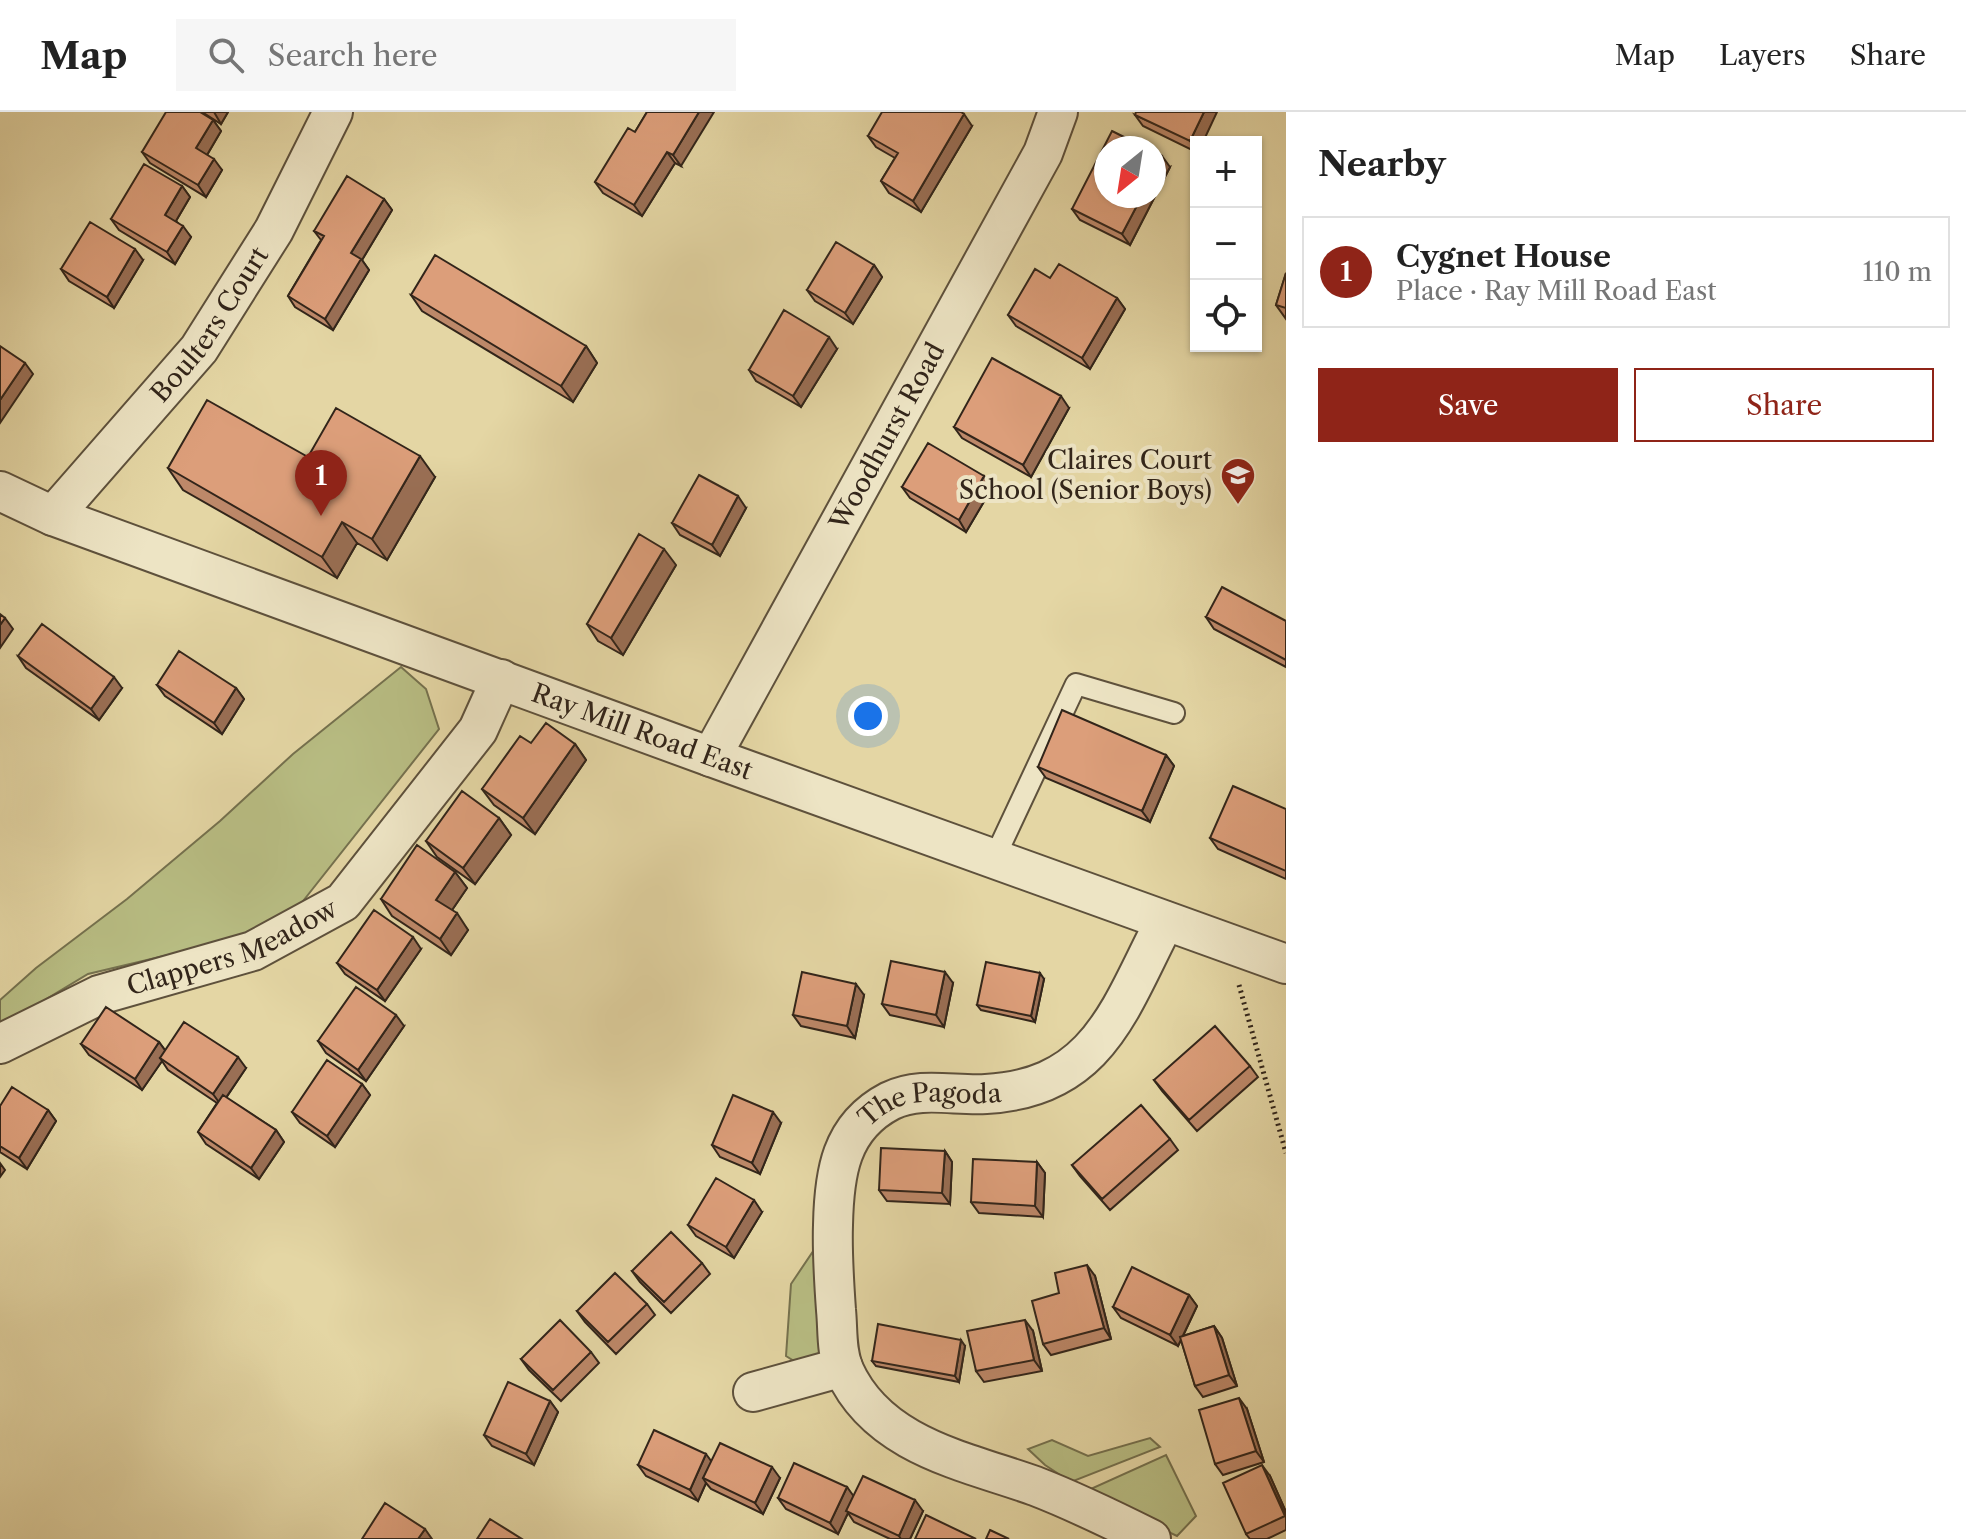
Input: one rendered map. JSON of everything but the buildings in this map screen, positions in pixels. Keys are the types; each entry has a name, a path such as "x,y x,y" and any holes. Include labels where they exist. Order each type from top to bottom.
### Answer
{"street":[{"name":"Boulters Court","path":"53,516 199,349 274,230 333,112"},
{"name":"Woodhurst Road","path":"711,757 1043,153 1058,112"},
{"name":"Ray Mill Road East","path":"0,491 53,516 1286,964"},
{"name":"Clappers Meadow","path":"0,1044 99,995 253,951 343,902 478,730 501,679"},
{"name":"The Pagoda","path":"1151,1539 1035,1487 967,1465 912,1440 873,1411 855,1390 843,1367 838,1345 832,1256 833,1200 839,1160 858,1127 890,1102 907,1095 932,1092 986,1095 1037,1086 1061,1076 1081,1061 1099,1042 1165,921"},
{"path":"753,1392 843,1367"}],"lane":[{"path":"994,859 1076,684 1174,713"}],"path":[{"path":"1228,944 1286,1153"}],"green space":[{"path":"401,667 426,689 439,729 292,915 223,942 88,974 0,1027 0,1000 36,968 127,899 220,821 293,754"},
{"path":"822,1238 830,1349 799,1364 786,1356 791,1284"},
{"path":"1150,1438 1160,1447 1071,1482 1028,1449 1052,1440 1088,1456"},
{"path":"1166,1455 1196,1516 1177,1536 1084,1492"}],"place":[{"name":"Claires Court School (Senior Boys)","path":"1238,506"},
{"name":"Cygnet House","path":"321,516"}]}
